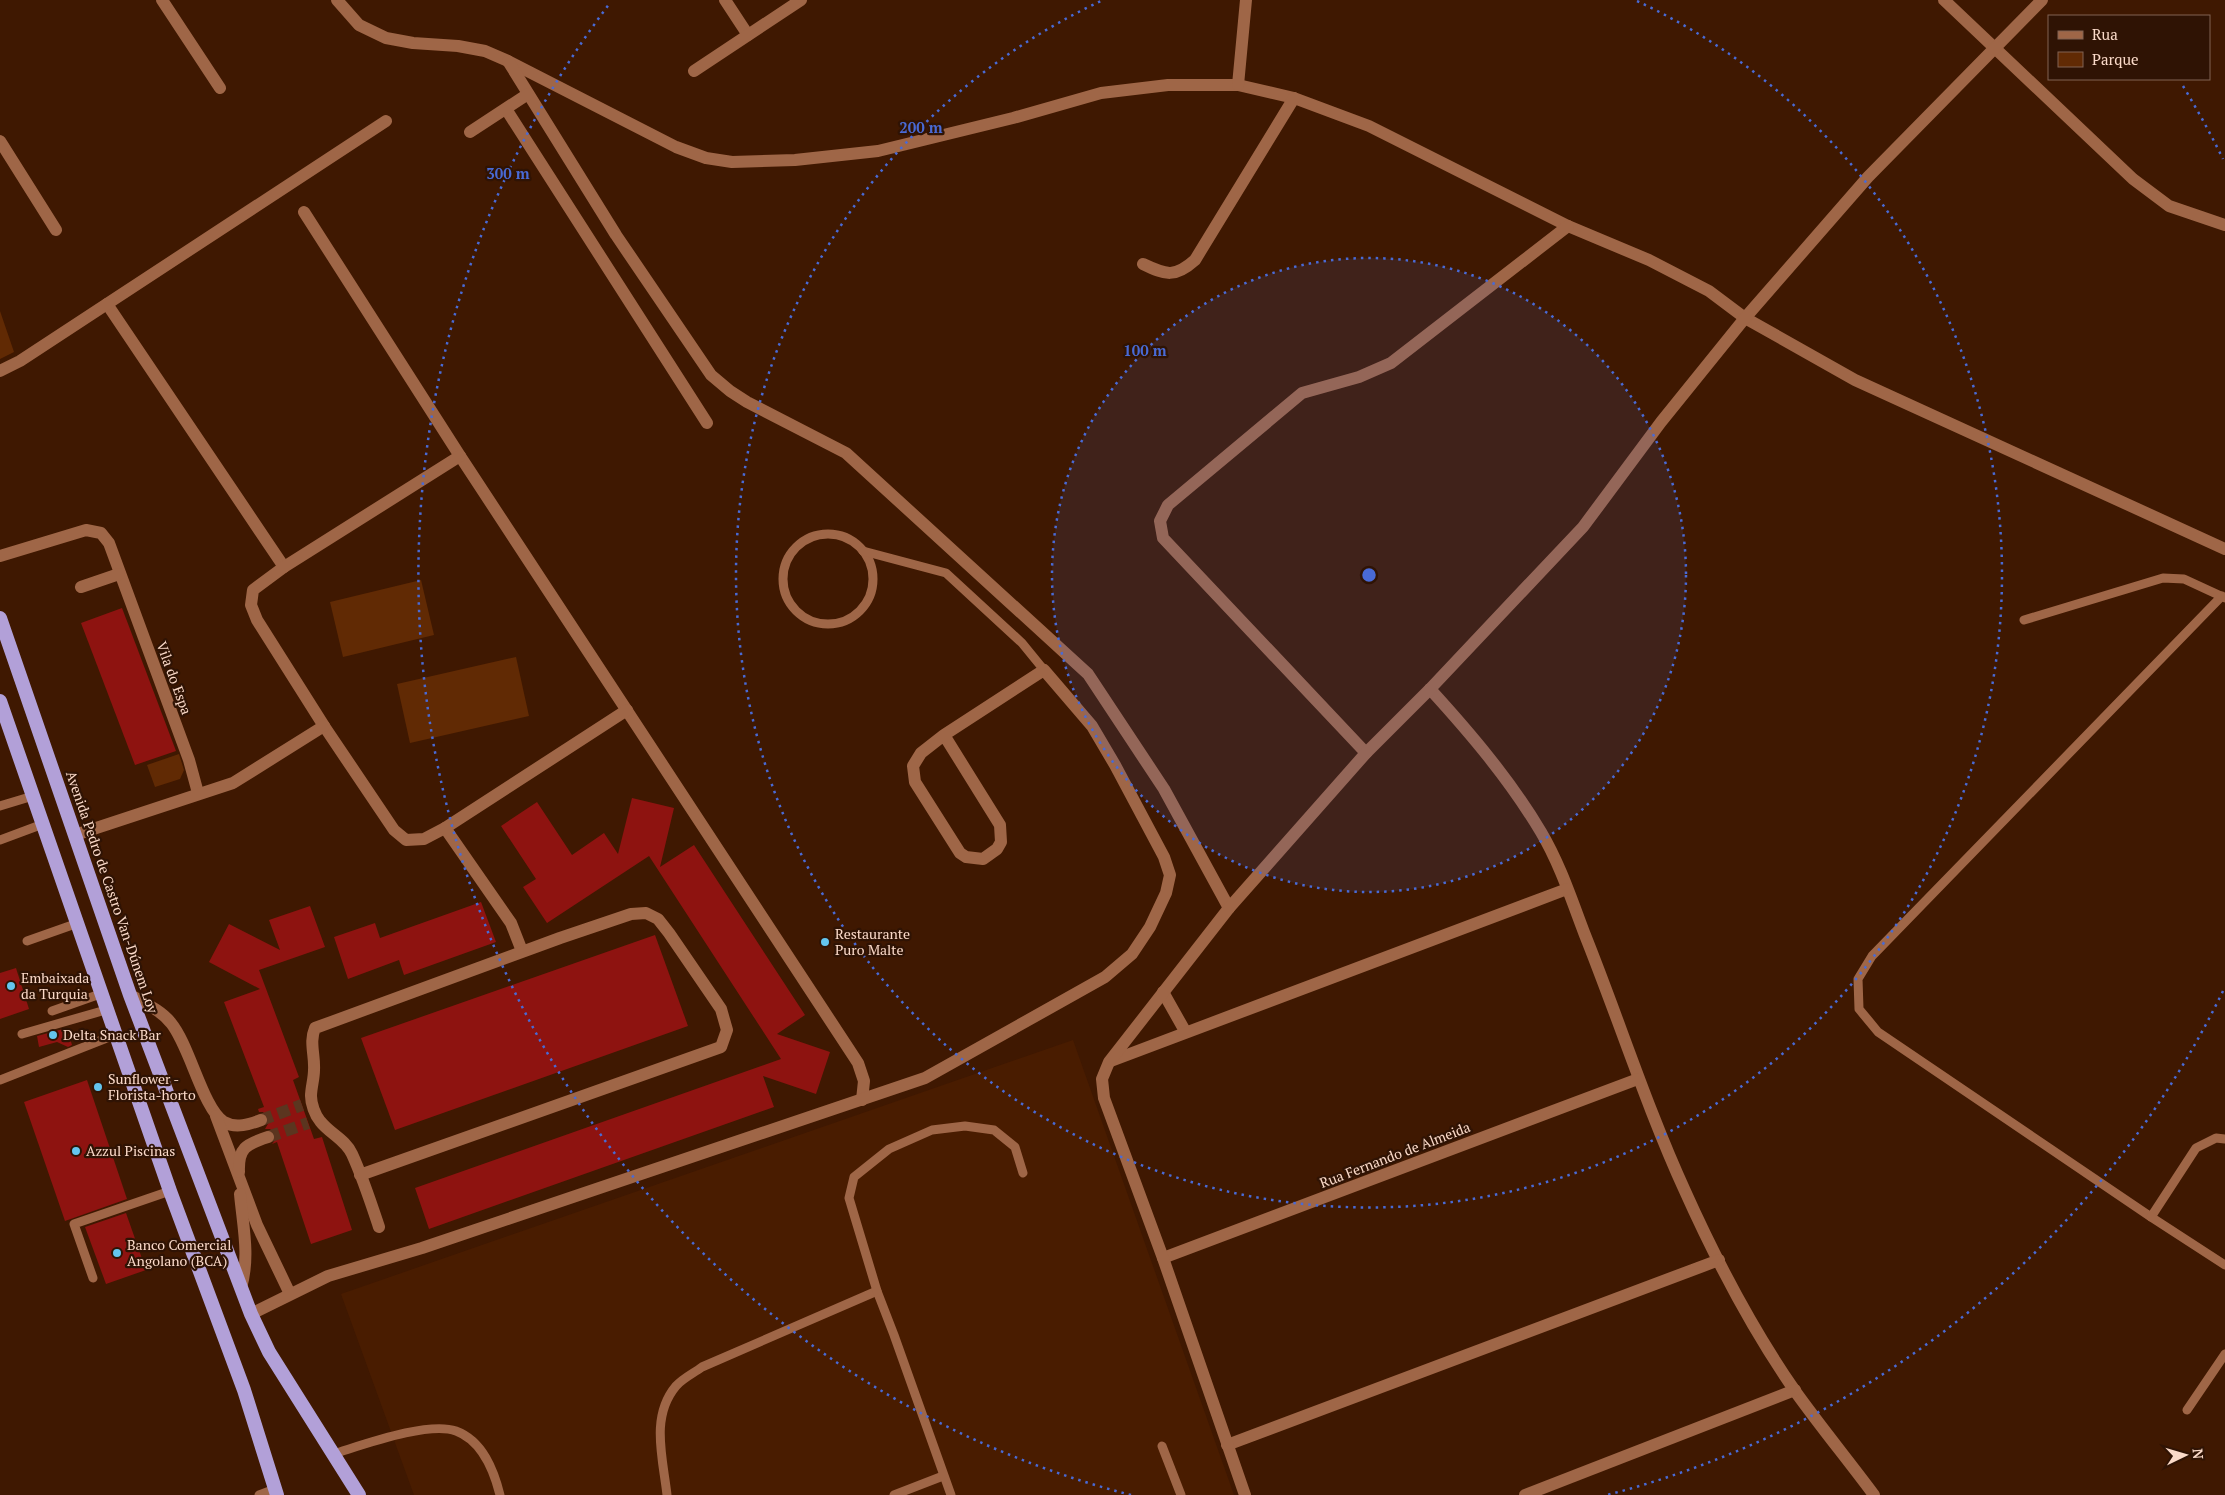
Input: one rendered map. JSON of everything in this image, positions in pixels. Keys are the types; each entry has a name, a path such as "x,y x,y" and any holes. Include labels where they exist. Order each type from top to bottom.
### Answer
{"highway":[{"name":"Avenida Pedro de Castro Van-Dúnem Loy","path":"0,618 130,995 251,1314 269,1352 359,1495"},
{"path":"1,705 103,993 170,1191 244,1390 276,1492"}],"street":[{"path":"162,0 220,88"},
{"path":"337,0 359,25 386,38 476,50 508,61 676,147 706,158 732,162 794,160 878,151 1013,118 1101,93 1168,85 1238,85 1294,98 1369,126 1568,226 1649,260 1709,290 1745,318 1855,380 2225,549"},
{"path":"725,0 748,35"},
{"path":"694,71 801,0"},
{"path":"1238,85 1246,0"},
{"path":"1944,0 1996,47 2133,179 2169,206 2225,225"},
{"path":"1245,1495 1163,1258 1104,1098 1102,1079 1109,1062 1229,908 1366,753 1430,689 1583,527 1661,422 1745,318 1868,177 2042,0"},
{"path":"508,61 616,235 711,375 747,402 846,453 1088,674 1164,789 1229,908"},
{"path":"470,132 528,94"},
{"path":"1143,264 1158,271 1175,273 1184,270 1195,260 1294,98"},
{"path":"506,109 707,423"},
{"path":"0,371 20,361 386,121"},
{"path":"0,141 56,230"},
{"path":"304,212 460,456 858,1063 864,1081 862,1100"},
{"path":"1366,753 1163,538 1160,521 1168,505 1302,393 1359,377 1391,363 1568,226"},
{"path":"107,304 284,567"},
{"path":"460,456 284,567 253,590 251,605 257,620 324,726 394,830 406,840 424,839 445,828 627,710"},
{"name":"Vila do Espa","path":"0,556 86,530 101,533 109,544 189,760 198,793"},
{"path":"81,587 119,574"},
{"path":"251,1314 290,1294 341,1272 422,1248 925,1078 1105,977 1132,954 1150,927 1166,893 1170,875 1164,858 1115,764 1092,726 1044,670 944,735 916,759 913,774 915,782 960,853 974,860 983,859 997,849 1001,842 1000,825 944,735"},
{"path":"1430,689 1483,748 1509,783 1542,834 1567,889 1605,985 1638,1079 1685,1192 1719,1260 1755,1328 1795,1390 1874,1495"},
{"path":"75,835 233,783 324,726"},
{"path":"445,828 511,923 522,952"},
{"path":"1109,1062 1185,1031 1567,889"},
{"path":"360,1175 721,1047 727,1030 721,1009 669,933 658,919 646,913 631,914 314,1028 311,1038 314,1068 307,1103 314,1121 343,1141 352,1153 360,1175 379,1226"},
{"path":"1163,992 1185,1031"},
{"path":"130,995 159,1012 171,1023 182,1039 216,1114 267,1248 290,1294"},
{"name":"Rua Fernando de Almeida","path":"1163,1258 1638,1079"},
{"path":"216,1114 224,1122 236,1126 261,1120"},
{"path":"241,1288 246,1270 247,1250 239,1178 239,1158 241,1153 253,1142 268,1137"},
{"path":"1227,1445 1719,1260"},
{"path":"1525,1495 1795,1390"}],"lane":[{"path":"863,550 871,565 873,580 870,595 862,609 849,619 835,624 819,624 804,618 792,608 785,595 782,581 784,567 790,554 799,544 812,536 825,534 840,535 852,541 863,550 946,573 1022,643 1044,670"},
{"path":"2024,620 2163,578 2184,580 2224,597 1872,956 1858,979 1859,1009 1878,1032 2225,1265"},
{"path":"0,806 33,796"},
{"path":"0,840 43,824"},
{"path":"27,941 78,923"},
{"path":"52,1011 103,993"},
{"path":"22,1034 108,1009"},
{"path":"0,1080 117,1034"},
{"path":"951,1495 877,1291 849,1198 854,1177 889,1149 932,1130 966,1126 994,1130 1015,1148 1023,1173"},
{"path":"2151,1217 2196,1148 2216,1138 2225,1139"},
{"path":"93,1278 74,1224 170,1191"},
{"path":"667,1495 660,1435 661,1410 677,1385 702,1367 877,1291"},
{"path":"2186,1410 2225,1354"},
{"path":"334,1454 429,1429 456,1431 478,1446 494,1473 500,1495"},
{"path":"1162,1446 1181,1495"},
{"path":"894,1495 943,1476"},
{"path":"258,1495 276,1492"}],"shaded area":[{"path":"1073,1040 1234,1495 414,1495 341,1294"}],"green space":[{"path":"0,311 14,352 0,359"},
{"path":"421,580 434,635 343,657 330,602"},
{"path":"516,657 529,716 410,743 397,684"},
{"path":"179,754 184,770 180,779 155,787 147,765"}],"building":[{"path":"122,608 176,751 135,765 81,623"},
{"path":"632,798 674,808 660,867 694,845 805,1015 777,1034 830,1052 816,1094 763,1076 774,1107 429,1229 415,1188 781,1059 649,856 547,923 523,887 536,879 501,826 537,802 572,855 604,833 618,854"},
{"path":"481,902 496,942 404,975 399,960 348,979 334,937 375,923 380,938"},
{"path":"310,906 325,947 259,970 299,1077 293,1080 314,1139 322,1137 352,1230 311,1244 277,1142 272,1144 276,1139 276,1134 270,1129 265,1129 269,1122 268,1117 263,1112 259,1112 258,1109 264,1107 224,1002 260,989 209,962 229,924 280,950 269,920"},
{"path":"655,935 688,1026 395,1130 361,1038"},
{"name":"Embaixada da Turquia","path":"16,968 29,1009 0,1019 0,973"},
{"name":"Delta Snack Bar","path":"67,1028 72,1045 68,1047 57,1042 39,1047 37,1036"},
{"name":"Azzul Piscinas","path":"87,1080 127,1199 65,1221 24,1102"},
{"name":"Banco Comercial Angolano (BCA)","path":"126,1213 146,1270 106,1284 85,1227"}],"tunnel":[{"path":"261,1120 302,1105"},
{"path":"268,1137 308,1123"}],"place":[{"name":"Restaurante Puro Malte","path":"825,942"},
{"name":"Embaixada da Turquia","path":"11,986"},
{"name":"Delta Snack Bar","path":"53,1035"},
{"name":"Sunflower - Florista-horto","path":"98,1087"},
{"name":"Azzul Piscinas","path":"76,1151"},
{"name":"Banco Comercial Angolano (BCA)","path":"117,1253"}]}
